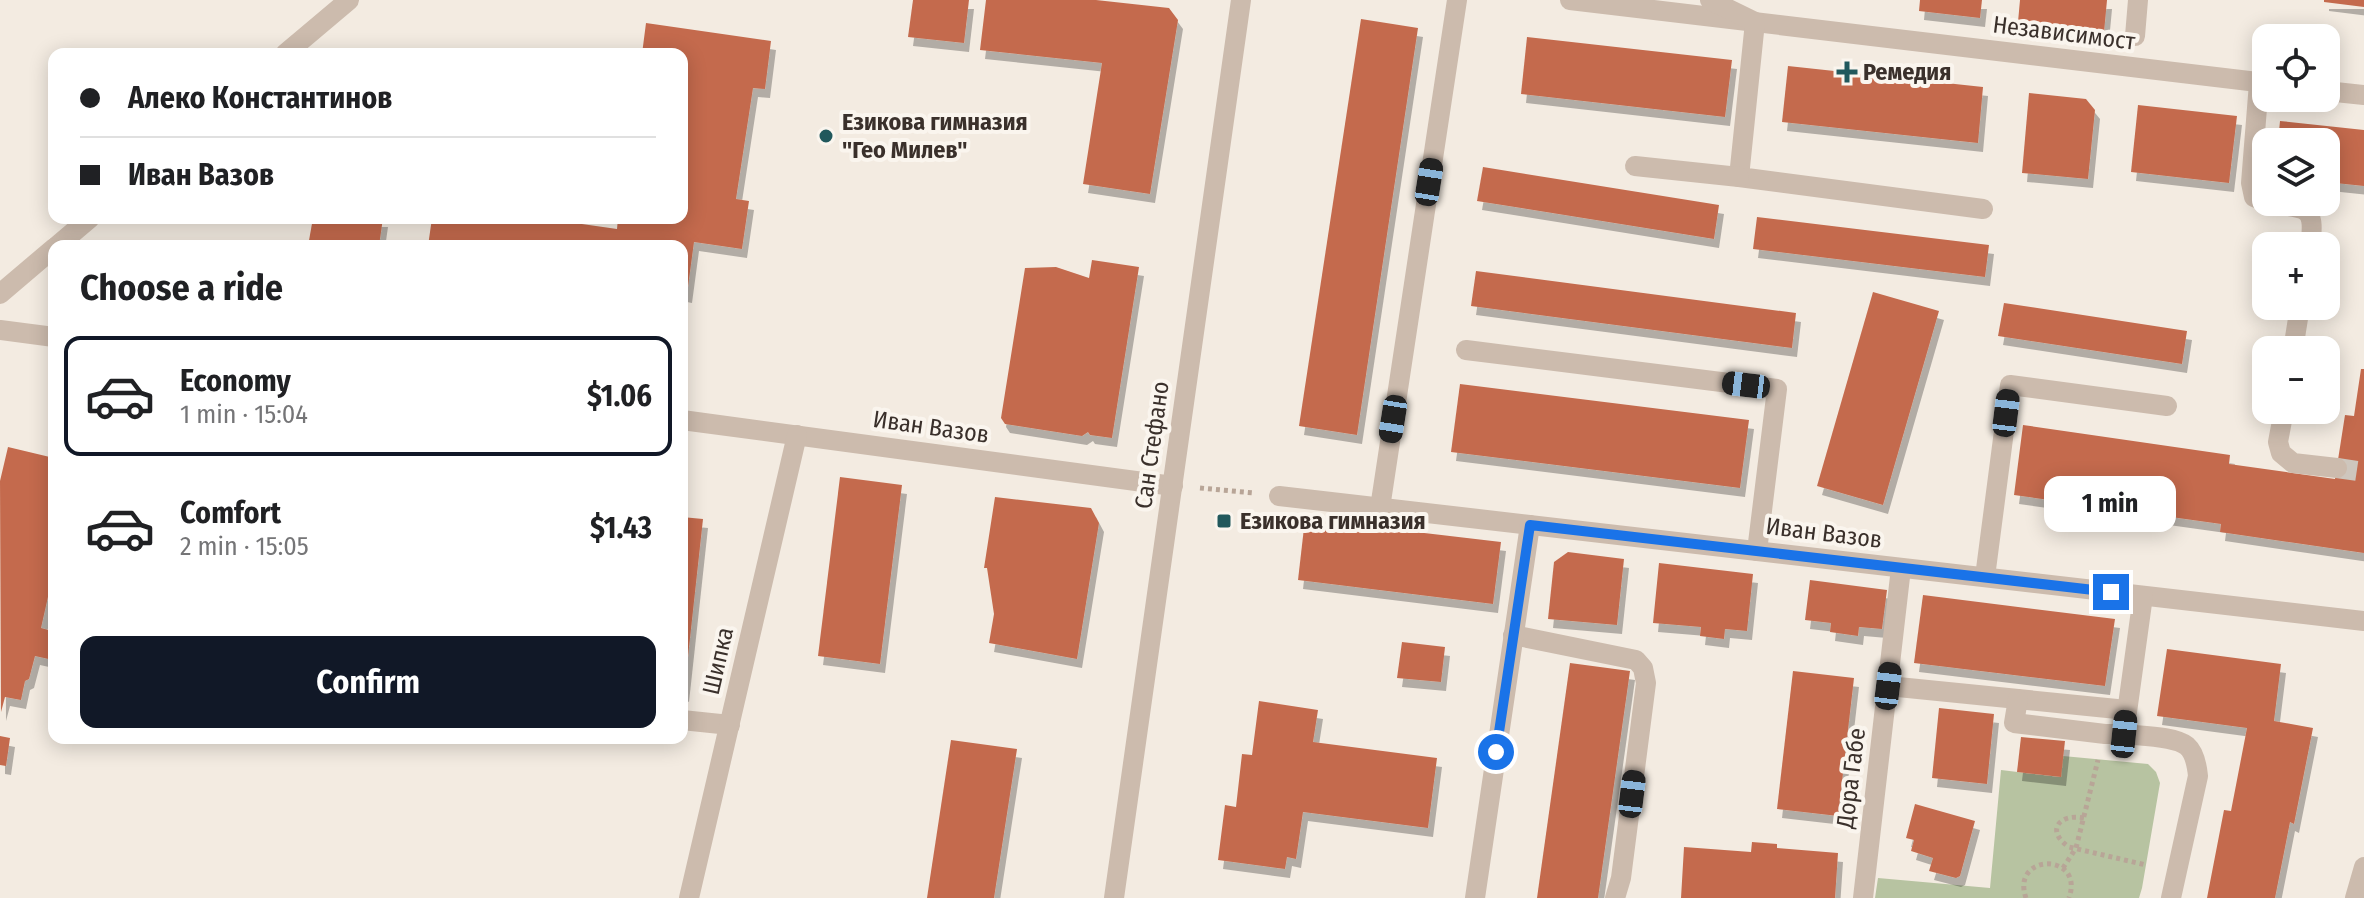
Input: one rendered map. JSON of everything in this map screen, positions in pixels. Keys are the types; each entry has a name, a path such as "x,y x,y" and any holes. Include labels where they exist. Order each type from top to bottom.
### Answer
{"street":[{"path":"292,48 349,0"},
{"name":"Сан Стефано","path":"1114,898 1241,0"},
{"path":"1380,508 1457,0"},
{"name":"Независимост","path":"1570,0 2252,82"},
{"path":"1710,0 1755,22 1739,177"},
{"path":"2135,36 2138,0"},
{"path":"2340,92 2364,95"},
{"path":"1635,166 1983,209"},
{"path":"63,240 83,224"},
{"path":"0,294 48,253"},
{"path":"0,330 48,336"},
{"path":"1466,350 1777,389 1757,551"},
{"path":"1985,577 2010,385 2167,406"},
{"name":"Иван Вазов","path":"688,421 1173,486"},
{"path":"2281,424 2278,442 2281,453 2293,463 2337,468"},
{"name":"Шипка","path":"689,898 797,435"},
{"name":"Иван Вазов","path":"1279,496 2364,621"},
{"path":"1475,898 1530,525"},
{"name":"Дора Габе","path":"1863,898 1901,568"},
{"path":"2114,734 2127,710 2143,596"},
{"path":"1513,635 1636,660 1643,668 1646,683 1621,878 1615,898"},
{"path":"1888,686 2127,710"},
{"path":"2018,699 2014,723 2167,739 2187,746 2196,761 2198,776 2171,898"},
{"path":"688,721 730,725"},
{"path":"2355,898 2364,867"}],"path":[{"path":"1173,486 1279,496"},
{"path":"2063,868 2076,848 2114,734"},
{"path":"2084,818 2065,817 2059,824 2059,839 2069,847 2146,865"},
{"path":"2026,898 2024,883 2032,869 2045,863 2063,868 2072,887 2069,898"}],"green space":[{"path":"2063,756 2148,764 2156,772 2160,783 2139,898 1875,898 1878,878 1990,888 2001,770 2060,777"}],"building":[{"path":"913,0 969,0 964,43 908,37"},
{"path":"986,0 1096,0 1169,8 1178,20 1150,194 1083,184 1102,63 980,50"},
{"path":"1920,0 1982,0 1980,18 1919,11"},
{"path":"2020,0 2107,0 2104,32 2018,22"},
{"path":"2364,0 2364,7 2324,2"},
{"path":"1361,19 1418,28 1357,435 1299,426"},
{"path":"646,23 771,41 765,89 753,88 736,199 749,201 742,249 694,242 688,287 688,240 429,240 431,224 582,224 617,229 617,224 688,224 688,48 643,48"},
{"path":"1527,37 1732,60 1725,117 1521,94"},
{"path":"1788,66 1983,87 1978,143 1782,122"},
{"path":"2029,93 2086,99 2095,110 2088,179 2022,173"},
{"path":"2138,105 2237,116 2229,183 2131,172"},
{"path":"2280,121 2364,130 2364,186 2340,183 2340,128 2279,128"},
{"path":"1483,167 1719,205 1714,239 1477,201"},
{"path":"1757,217 1989,245 1985,277 1753,249"},
{"path":"312,224 382,224 380,240 309,240"},
{"path":"1092,260 1139,267 1112,438 1090,435 1088,432 1082,436 1005,424 1001,418 1025,268 1056,267 1089,278"},
{"path":"1476,271 1796,313 1792,348 1471,306"},
{"path":"1873,292 1939,311 1883,505 1817,486"},
{"path":"2004,303 2187,331 2182,364 1998,336"},
{"path":"2361,369 2364,369 2364,553 2220,532 2221,524 2014,495 2023,425 2230,455 2229,464 2335,479 2345,415 2354,416"},
{"path":"1460,384 1749,420 1740,488 1451,452"},
{"path":"8,447 48,457 48,597 41,628 48,630 48,659 35,656 21,700 5,697 1,712 0,481"},
{"path":"840,477 902,485 880,664 818,656"},
{"path":"995,497 1091,508 1099,523 1077,659 989,643 994,614 987,568 984,568"},
{"path":"688,518 703,519 688,656"},
{"path":"1305,519 1501,542 1493,604 1298,580"},
{"path":"1568,552 1624,559 1617,625 1548,619 1554,562"},
{"path":"1659,563 1753,574 1747,631 1725,629 1724,639 1700,636 1701,627 1653,623"},
{"path":"1810,580 1887,590 1882,629 1859,627 1858,636 1830,632 1831,623 1805,620"},
{"path":"1923,595 2115,619 2105,686 1914,663"},
{"path":"1402,642 1445,647 1441,682 1397,678"},
{"path":"2167,649 2281,664 2274,721 2313,728 2275,898 2207,898 2224,810 2231,811 2247,728 2157,716"},
{"path":"1570,663 1630,671 1598,898 1537,898"},
{"path":"1793,671 1854,678 1838,816 1777,809"},
{"path":"1259,701 1318,710 1313,742 1437,758 1428,828 1303,812 1296,859 1287,857 1285,869 1218,860 1225,805 1236,807 1242,754 1252,755"},
{"path":"1939,708 1994,714 1987,784 1932,778"},
{"path":"0,736 10,738 6,766 0,765"},
{"path":"2021,737 2065,741 2061,777 2017,772"},
{"path":"951,740 1017,749 994,898 927,898"},
{"path":"1915,804 1975,821 1960,876 1956,878 1929,871 1933,858 1911,851 1914,840 1906,838"},
{"path":"1752,842 1777,844 1777,848 1838,853 1835,898 1681,898 1684,847 1751,852"}],"tunnel":[{"path":"2337,468 2364,472"}],"place":[{"name":"Ремедия","path":"1847,72"},
{"name":"Езикова гимназия \"Гео Милев\"","path":"826,136"},
{"name":"Езикова гимназия","path":"1224,521"}],"route":[{"path":"1496,752 1530,525 2111,592"}]}
